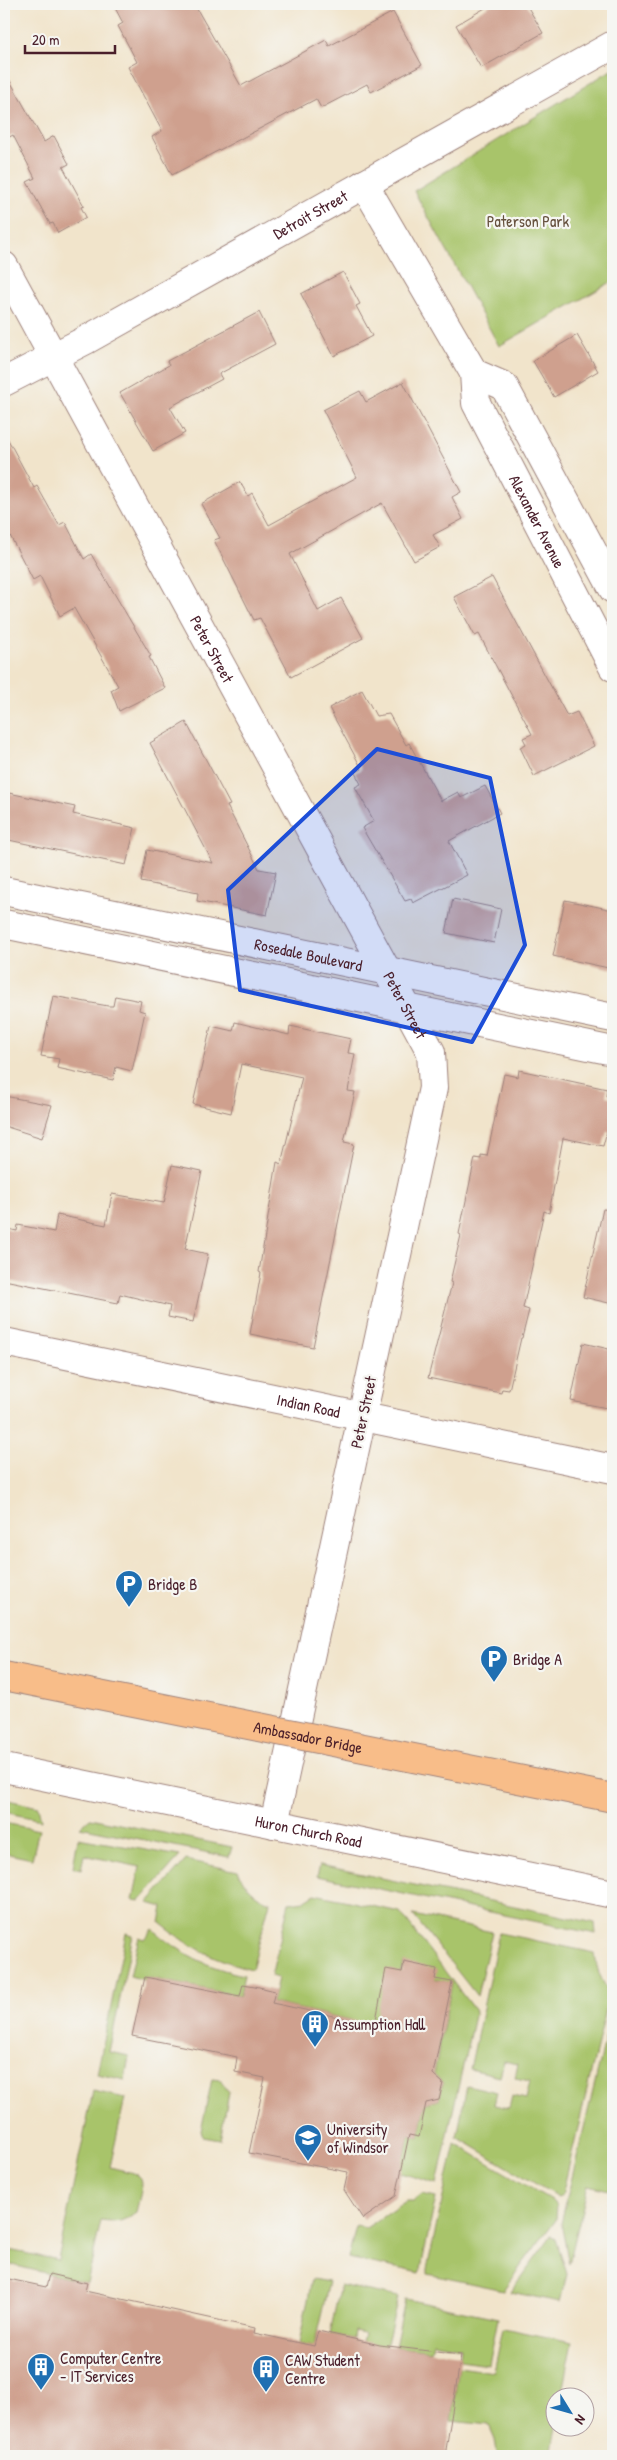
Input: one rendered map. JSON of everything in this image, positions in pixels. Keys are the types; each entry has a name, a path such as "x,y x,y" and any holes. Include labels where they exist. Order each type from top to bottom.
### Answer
{"highway":[{"name":"Ambassador Bridge","path":"4,1676 613,1798"}],"street":[{"name":"Detroit Street","path":"4,382 54,357 613,45"},
{"name":"Alexander Avenue","path":"364,184 474,373 476,403 613,667"},
{"name":"Peter Street","path":"4,266 431,1052 433,1088 274,1824"},
{"path":"474,373 504,386 613,589"},
{"name":"Rosedale Boulevard","path":"4,891 613,1018"},
{"name":"Rosedale Boulevard","path":"4,924 613,1051"},
{"name":"Indian Road","path":"4,1342 613,1469"},
{"name":"Huron Church Road","path":"4,1768 613,1894"}],"highlighted area":[{"path":"377,749 490,778 525,945 472,1042 240,990 228,890"}],"green space":[{"name":"Paterson Park","path":"613,69 613,281 499,346 414,191"},
{"path":"4,1799 38,1807 41,1820 4,1812"},
{"path":"90,1818 232,1847 229,1857 80,1827"},
{"path":"4,1823 39,1830 32,1859 4,1853"},
{"path":"78,1838 180,1856 140,1901 133,1900 140,1867 84,1855 81,1869 73,1867"},
{"path":"186,1860 238,1871 251,1890 259,1897 270,1902 252,1969 227,1962 203,1952 181,1939 160,1923 163,1907 148,1903"},
{"path":"320,1865 595,1923 596,1934 317,1876"},
{"path":"315,1894 400,1912 475,2011 437,2184 385,2168 405,2155 409,2135 419,2137 426,2103 439,2100 443,2083 434,2074 452,1983 435,1979 404,1963 372,2042 351,2020 272,2003 278,1978 271,1976 289,1903 304,1901"},
{"path":"413,1915 492,1932 477,1996"},
{"path":"153,1929 163,1938 195,1958 218,1968 244,1975 240,1996 145,1977 144,1980 130,1976 139,1937 145,1939"},
{"path":"126,1933 133,1935 109,2052 129,2056 125,2080 97,2074"},
{"path":"499,1933 595,1953 596,1964 610,1993 562,2195 558,2197 457,2137 467,2085 497,2092 494,2105 509,2108 512,2096 526,2099 530,2081 515,2078 518,2064 504,2061 500,2076 470,2069"},
{"path":"613,2008 613,2191 588,2185 569,2264 561,2223"},
{"path":"212,2079 221,2080 229,2093 220,2140 203,2137 201,2131"},
{"path":"93,2091 125,2098 110,2167 131,2172 141,2178 141,2189 136,2212 120,2221 101,2221 87,2283 4,2263 4,2249 58,2260"},
{"path":"455,2143 551,2200 557,2206 556,2219 503,2290 427,2274"},
{"path":"422,2194 436,2197 420,2273 348,2258 356,2226 366,2228 406,2201 413,2201"},
{"path":"551,2236 556,2239 567,2274 560,2302 510,2292"},
{"path":"312,2279 329,2282 314,2346 299,2343"},
{"path":"340,2285 398,2297 383,2360 359,2355 364,2333 354,2331 353,2339 330,2334"},
{"path":"405,2299 498,2318 489,2364 460,2360 461,2347 433,2342 431,2351 395,2347"},
{"path":"503,2328 572,2342 563,2388 544,2388 544,2438 554,2438 551,2456 500,2456 497,2453 495,2439 489,2425 451,2421 459,2367 494,2372"}],"building":[{"path":"113,4 194,4 241,86 326,40 329,46 393,12 422,65 371,92 367,84 321,108 316,99 172,175 152,137 162,131 128,67 137,62 118,26 123,23"},
{"path":"492,4 526,4 543,33 481,68 456,25"},
{"path":"4,70 44,142 54,136 69,164 63,167 84,206 81,207 86,217 58,233 53,223 50,224 27,182 35,178 13,135 4,140"},
{"path":"343,272 360,304 356,306 372,336 334,356 301,294"},
{"path":"259,312 275,344 219,374 222,379 170,407 185,433 153,451 120,393 169,365 167,361"},
{"path":"577,335 598,371 554,397 533,361"},
{"path":"403,382 461,492 452,497 463,519 433,535 440,547 414,561 382,503 290,554 318,611 341,598 363,638 291,677 260,618 254,620 214,540 220,538 201,504 240,482 248,496 252,493 269,525 357,477 323,410 360,391 366,402"},
{"path":"4,432 34,488 37,486 59,525 65,522 84,559 91,554 151,656 149,657 165,688 119,711 111,690 118,686 74,608 60,616 40,576 33,580 4,524"},
{"path":"492,577 567,716 577,712 594,746 534,776 520,747 526,744 523,738 532,734 479,634 475,636 454,597"},
{"path":"362,690 376,716 389,714 406,745 409,743 441,801 458,792 461,798 485,786 500,813 449,841 467,875 413,903 411,899 405,901 362,828 374,821 355,787 361,784 355,773 362,769 329,708"},
{"path":"186,722 230,805 227,806 259,869 276,872 267,915 197,901 198,893 141,882 147,850 213,863 150,743"},
{"path":"4,792 75,807 73,814 135,828 126,865 4,839"},
{"path":"453,899 501,909 494,943 446,933"},
{"path":"565,900 613,910 613,969 553,956"},
{"path":"53,996 108,1006 113,1006 115,996 141,1001 139,1010 145,1012 132,1071 116,1067 113,1080 57,1068 59,1059 41,1056"},
{"path":"235,1022 289,1035 290,1026 351,1039 348,1053 355,1054 348,1091 355,1092 344,1142 354,1144 313,1347 250,1334 277,1162 281,1164 302,1077 241,1064 231,1113 193,1104 211,1026 233,1031"},
{"path":"519,1070 607,1089 606,1096 613,1098 613,1132 607,1131 603,1146 563,1138 549,1213 544,1211 523,1308 529,1310 509,1390 502,1389 501,1393 428,1378 452,1283 450,1282 475,1158 481,1159 481,1155 487,1156 504,1074 518,1077"},
{"path":"4,1096 52,1105 42,1138 4,1126"},
{"path":"172,1165 202,1171 185,1249 208,1254 193,1322 168,1317 170,1306 120,1294 118,1303 4,1280 4,1228 17,1231 18,1225 54,1232 57,1215 106,1225 112,1194 164,1203"},
{"path":"603,1209 613,1210 613,1304 583,1297"},
{"path":"583,1343 613,1350 613,1378 607,1408 571,1401"},
{"name":"Assumption Hall","path":"404,1962 437,1969 435,1979 452,1982 433,2074 443,2083 439,2100 426,2103 419,2137 409,2135 396,2196 363,2219 344,2190 348,2172 249,2153 265,2078 235,2072 237,2057 132,2036 145,1977 240,1996 243,1984 255,1986 275,1991 272,2003 375,2025 386,1969 402,1972"},
{"name":"CAW Student Centre","path":"49,2274 87,2283 85,2291 255,2328 254,2333 314,2346 318,2331 380,2345 461,2355 445,2456 4,2456 4,2278 46,2287"}],"place":[{"name":"Bridge B","path":"129,1608"},
{"name":"Bridge A","path":"494,1683"},
{"name":"Assumption Hall","path":"315,2048"},
{"name":"University of Windsor","path":"308,2162"},
{"name":"Computer Centre - IT Services","path":"41,2391"},
{"name":"CAW Student Centre","path":"266,2393"}]}
